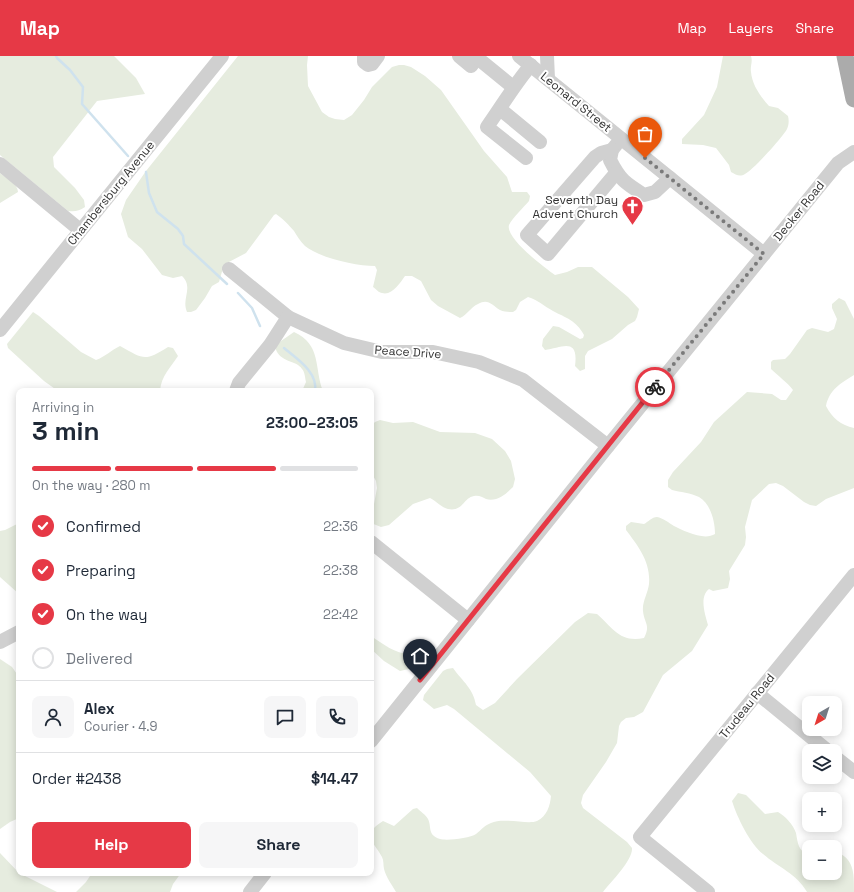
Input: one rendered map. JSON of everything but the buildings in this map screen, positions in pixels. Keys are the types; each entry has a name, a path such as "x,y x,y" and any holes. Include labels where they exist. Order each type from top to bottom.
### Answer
{"main road":[{"path":"845,56 854,99"}],"street":[{"name":"Chambersburg Avenue","path":"0,330 222,56"},
{"path":"364,56 364,62 368,65 372,64 378,56"},
{"path":"459,56 471,66 476,57 513,87"},
{"name":"Leonard Street","path":"519,56 764,254"},
{"path":"547,56 548,79"},
{"path":"526,158 487,127 513,87 531,65"},
{"path":"500,109 540,142"},
{"path":"621,138 612,150 610,160 616,173 629,186 644,195 655,192 670,178"},
{"path":"612,150 601,153 596,157 527,235 548,254 616,173"},
{"name":"Decker Road","path":"374,737 838,163 854,152"},
{"path":"0,164 80,230"},
{"name":"Peace Drive","path":"229,269 288,317 344,344 382,352 433,352 485,365 523,380 608,446"},
{"path":"237,388 239,383 270,345 288,317"},
{"path":"374,544 468,620"},
{"name":"Trudeau Road","path":"708,892 640,837 854,575"},
{"path":"0,642 16,634"},
{"path":"757,693 819,744"},
{"path":"842,763 854,772"},
{"path":"250,892 263,876"}],"shaded area":[{"path":"0,56 114,56 136,78 145,94 97,101 53,157 54,167 75,188 84,200 85,207 75,211 68,211 0,155"},
{"path":"238,56 308,56 308,86 322,112 329,117 344,120 352,115 372,87 392,67 404,65 411,67 425,76 441,90 484,151 507,177 512,192 527,192 530,196 529,201 509,225 509,231 519,245 535,260 555,275 578,267 592,267 628,297 639,309 635,321 612,339 588,351 585,356 585,369 580,371 575,366 576,357 571,347 563,346 545,350 542,346 543,339 553,326 559,327 580,339 583,338 584,335 581,330 570,320 535,300 528,297 520,302 516,310 513,312 503,311 490,303 481,302 460,318 438,306 431,300 421,281 412,276 405,276 389,293 381,293 373,287 377,270 375,266 358,265 329,258 312,250 305,246 290,226 276,214 246,253 227,263 223,268 219,282 212,286 196,310 187,312 185,302 187,285 185,280 182,276 173,278 162,275 142,249 128,237 121,214 126,200 146,171"},
{"path":"723,56 751,56 752,77 757,90 769,106 778,108 788,116 789,122 788,127 780,139 768,153 749,171 741,175 736,175 731,172 729,165 716,148 703,145 682,144 682,139 704,115 717,87"},
{"path":"0,173 16,186 18,192 0,203"},
{"path":"839,298 845,301 854,319 854,375 840,384 833,391 826,406 837,420 854,428 854,488 826,499 816,506 804,502 783,486 776,483 769,484 752,500 745,527 745,545 729,571 730,579 728,588 713,591 709,589 704,596 703,601 705,616 708,625 692,651 663,675 643,712 634,717 626,718 621,722 619,726 617,743 583,795 581,803 583,808 627,842 632,848 629,859 621,871 603,892 396,892 385,872 382,857 374,845 374,828 383,821 394,826 413,809 417,808 428,819 433,835 443,840 458,839 476,834 487,825 496,821 537,821 546,814 551,800 551,796 530,772 454,709 447,705 434,709 423,700 424,695 443,671 453,668 473,694 476,705 483,710 495,703 517,679 575,622 588,613 597,614 623,636 636,639 644,638 647,627 643,608 649,584 648,569 643,555 626,530 626,526 631,522 644,524 657,517 664,519 688,533 700,536 710,536 715,534 712,514 707,504 699,497 672,490 668,487 668,480 673,472 701,442 714,422 747,392 772,394 781,400 786,400 793,390 771,369 771,362 773,360 785,359 807,330 812,328 828,332 834,329 837,319 832,308 832,304"},
{"path":"33,312 81,352 96,360 120,346 134,354 144,357 154,355 168,347 173,348 178,356 164,376 161,388 54,388 8,348 7,344"},
{"path":"294,332 303,337 309,343 316,358 322,388 303,388 306,382 303,370 296,364 284,359 277,352 275,347"},
{"path":"380,420 393,423 413,422 440,432 475,433 492,439 505,451 511,461 515,479 513,487 504,495 490,500 480,496 470,497 457,509 448,509 430,498 413,504 389,525 381,527 374,524 374,504 377,488 374,477 375,422"},
{"path":"16,524 16,591 0,577 0,531"},
{"path":"374,638 395,651 411,654 417,660 417,664 409,669 400,671 384,661 374,652"},
{"path":"0,659 12,667 16,673 16,819 0,829"},
{"path":"738,793 746,795 765,814 778,812 793,826 798,844 802,850 802,880 842,880 842,855 852,867 854,892 807,892 798,880 769,859 753,844 737,815 732,801"},
{"path":"0,853 16,870 16,876 25,876 57,892 0,892"},
{"path":"90,876 179,876 173,884 170,892 76,892"}],"waterway":[{"path":"56,56 70,70 83,87 82,104 128,156"},
{"path":"146,172 149,193 157,212 178,229 183,236 184,244 227,284"},
{"path":"238,293 252,308 260,326"},
{"path":"284,348 306,366 313,378 315,388"}],"way so far":[{"path":"645,158 764,254 655,387"}],"place":[{"name":"Seventh Day Advent Church","path":"633,226"}],"route":[{"path":"420,680 655,387"}]}
